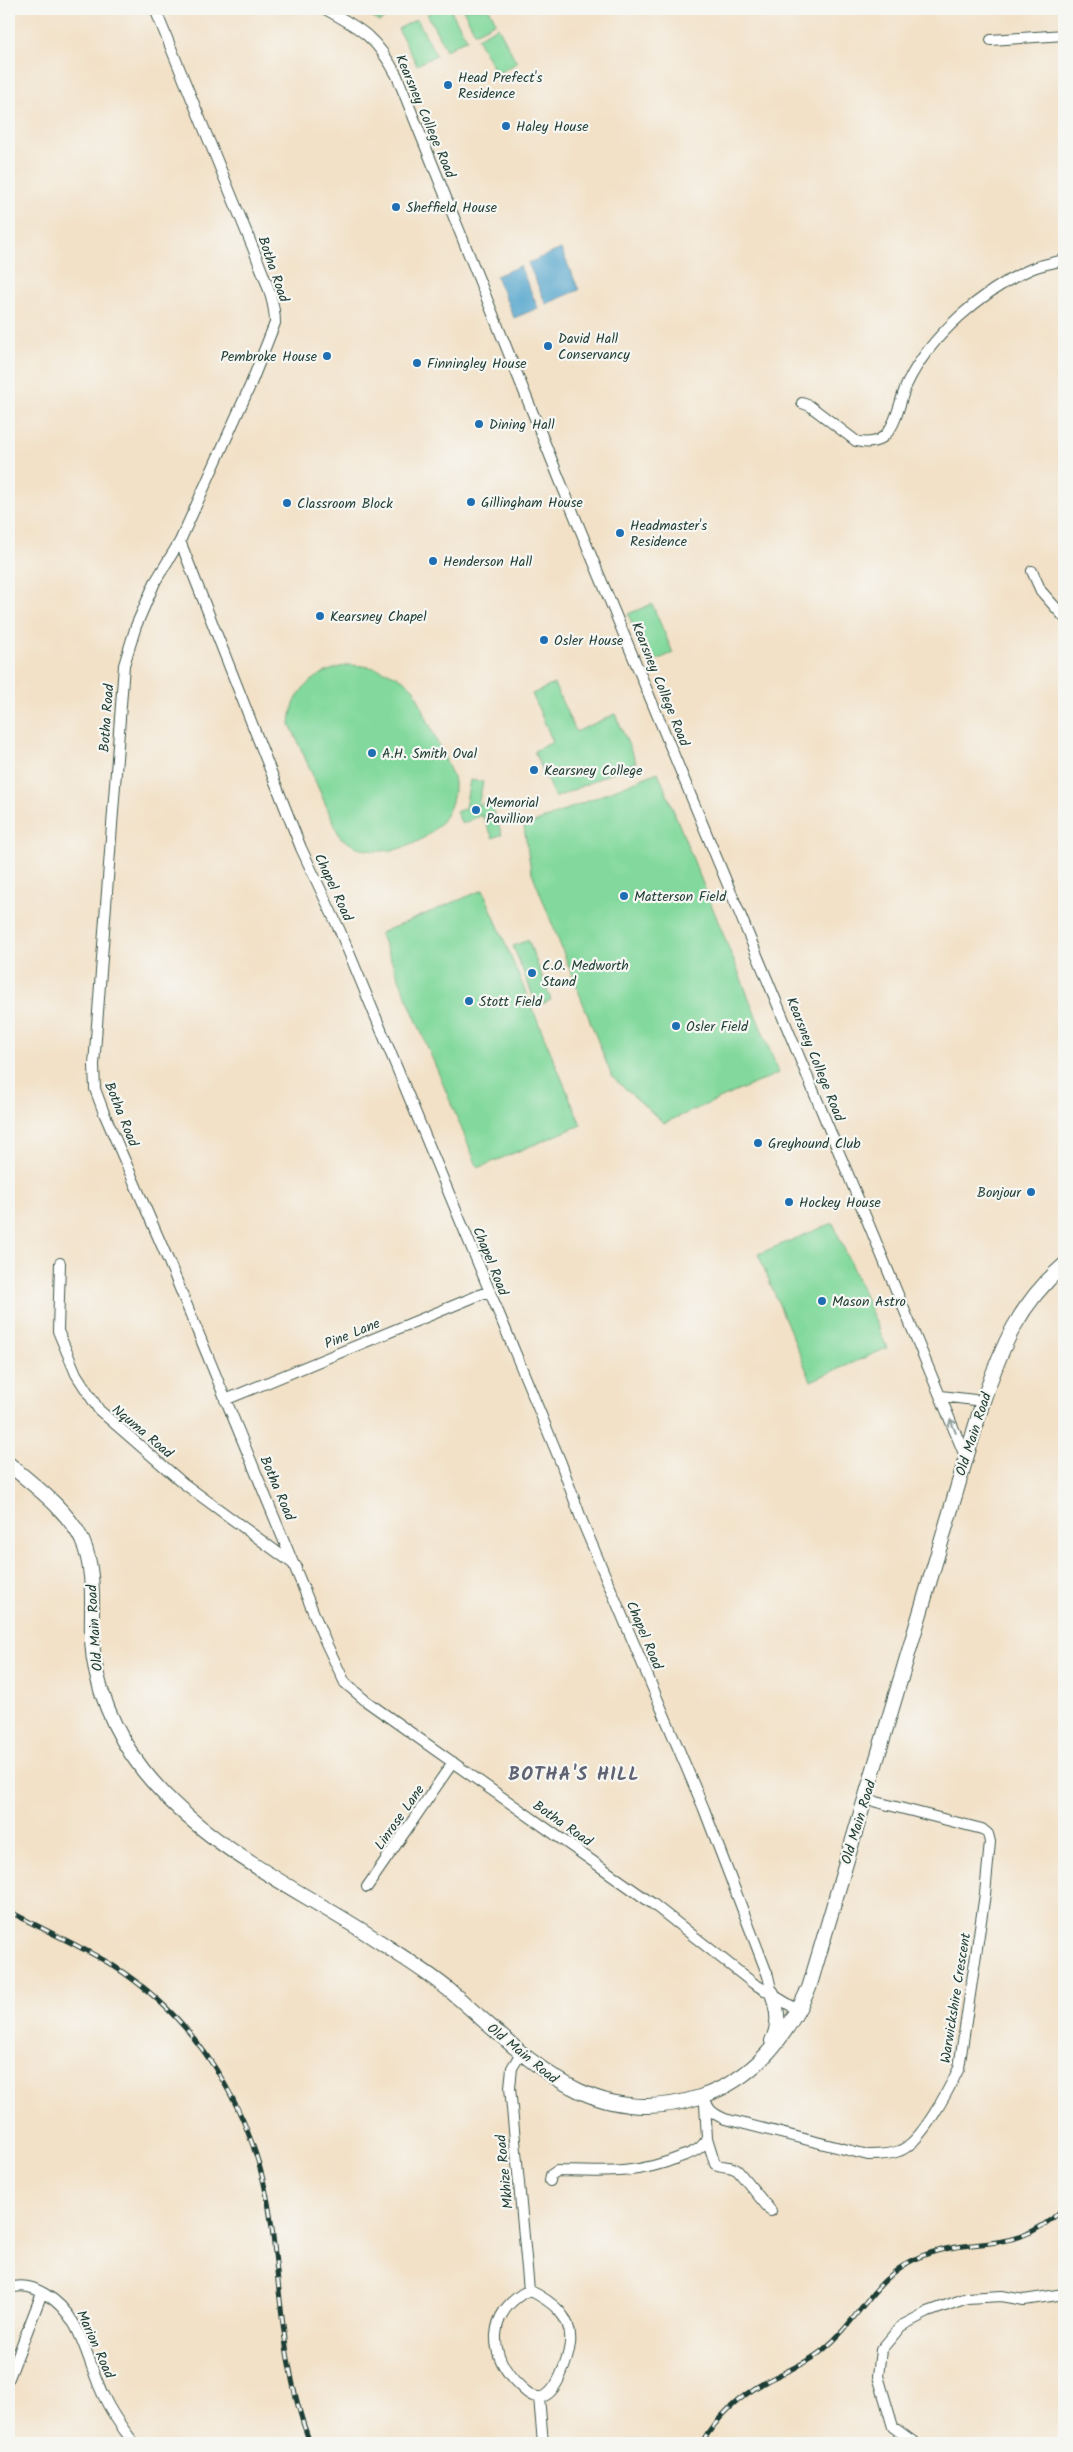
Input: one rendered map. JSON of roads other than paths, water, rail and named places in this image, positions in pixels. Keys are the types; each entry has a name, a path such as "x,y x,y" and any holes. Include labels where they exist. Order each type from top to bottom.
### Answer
{"main road":[{"name":"Old Main Road","path":"9,1464 69,1520 82,1541 90,1571 93,1652 102,1695 141,1767 171,1803 211,1836 264,1872 385,1945 447,1988 521,2053 561,2083 589,2097 608,2102 650,2106 689,2100 721,2090 761,2062 784,2034 809,1988 941,1544 965,1456 983,1401 1002,1349 1014,1324 1031,1298 1064,1265"},
{"path":"761,2062 778,2025 778,2016 772,1993"}],"street":[{"name":"Botha Road","path":"155,9 255,253 275,314 271,334 180,541 155,582 136,626 124,666 94,1081 104,1113 169,1262 225,1400 296,1566 326,1643 345,1683 366,1701 653,1904 753,1982 798,2010"},
{"name":"Kearsney College Road","path":"325,9 351,23 369,37 384,52 397,76 570,505 965,1456"},
{"path":"991,40 1064,35"},
{"path":"802,403 810,406 856,441 878,440 890,430 907,383 928,351 948,328 979,301 1023,273 1040,265 1064,260"},
{"name":"Chapel Road","path":"180,541 302,848 340,932 561,1463 582,1521 704,1809 768,1976 772,1993"},
{"path":"1032,571 1041,591 1064,617"},
{"name":"Nquma Road","path":"60,1263 58,1331 76,1374 99,1410 184,1483 296,1566"},
{"name":"Pine Lane","path":"225,1400 489,1291"},
{"path":"941,1396 983,1401"},
{"name":"Linrose Lane","path":"367,1887 453,1762"},
{"name":"Warwickshire Crescent","path":"705,2095 709,2110 725,2119 868,2155 881,2155 899,2151 910,2144 949,2089 959,2068 985,1894 990,1842 988,1834 982,1829 865,1799"},
{"name":"Mkhize Road","path":"521,2053 512,2068 510,2087 529,2290"},
{"path":"705,2095 707,2138 714,2164 720,2167 732,2166 771,2211"},
{"path":"550,2181 552,2175 557,2172 624,2172 645,2170 697,2150 704,2144 707,2138"},
{"name":"Marion Road","path":"9,2288 18,2286 31,2287 56,2301 70,2314 103,2395 119,2424 134,2443"},
{"path":"529,2290 545,2298 556,2308 570,2327 568,2359 560,2378 549,2393 539,2397 526,2392 512,2379 503,2368 496,2347 497,2326 506,2309 516,2297 529,2290"},
{"path":"9,2378 42,2293"},
{"path":"915,2443 899,2434 893,2427 878,2376 881,2350 901,2326 928,2312 967,2298 996,2296 1024,2300 1064,2294"},
{"path":"539,2397 543,2443"}],"water":[{"path":"561,249 579,290 546,304 528,263"},
{"path":"520,266 538,308 514,318 496,276"}],"railway":[{"path":"9,1911 112,1965 145,1989 174,2016 200,2046 222,2078 240,2113 254,2150 265,2189 272,2228 289,2364 294,2391 310,2443"},
{"path":"702,2443 722,2416 748,2393 810,2359 836,2339 877,2289 888,2277 902,2267 917,2258 937,2251 992,2243 1028,2234 1046,2224 1064,2208"}],"place":[{"name":"Head Prefect's Residence","path":"448,85"},
{"name":"Haley House","path":"506,126"},
{"name":"Sheffield House","path":"396,207"},
{"name":"David Hall Conservancy","path":"548,346"},
{"name":"Pembroke House","path":"327,356"},
{"name":"Finningley House","path":"417,363"},
{"name":"Dining Hall","path":"479,424"},
{"name":"Gillingham House","path":"471,502"},
{"name":"Classroom Block","path":"287,503"},
{"name":"Headmaster's Residence","path":"620,533"},
{"name":"Henderson Hall","path":"433,561"},
{"name":"Kearsney Chapel","path":"320,616"},
{"name":"Osler House","path":"544,640"},
{"name":"A.H. Smith Oval","path":"372,753"},
{"name":"Kearsney College","path":"534,770"},
{"name":"Memorial Pavillion","path":"476,810"},
{"name":"Matterson Field","path":"624,896"},
{"name":"C.O. Medworth Stand","path":"532,973"},
{"name":"Stott Field","path":"469,1001"},
{"name":"Osler Field","path":"676,1026"},
{"name":"Greyhound Club","path":"758,1143"},
{"name":"Bonjour","path":"1031,1192"},
{"name":"Hockey House","path":"789,1202"},
{"name":"Mason Astro","path":"822,1301"}],"district":[{"name":"BOTHA'S HILL","path":"574,1773"}]}
